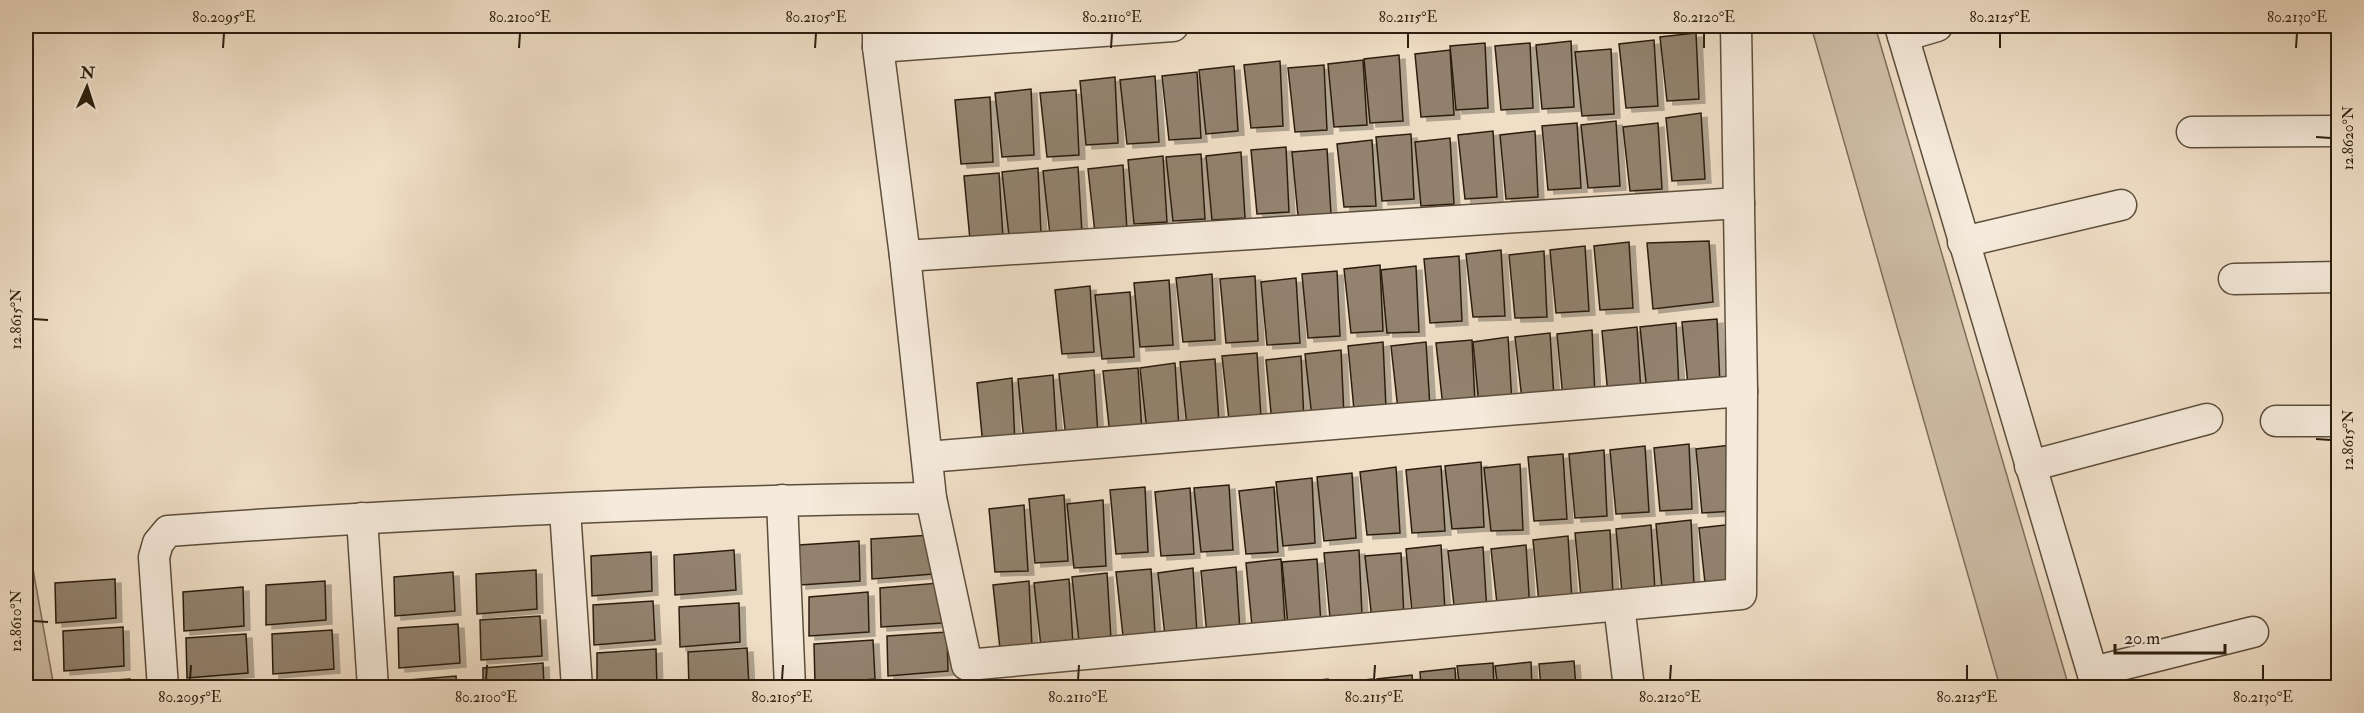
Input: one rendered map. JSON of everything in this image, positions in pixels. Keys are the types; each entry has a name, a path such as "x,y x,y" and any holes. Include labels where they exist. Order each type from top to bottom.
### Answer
{"street":[{"path":"1173,26 878,36 931,498 967,676 1619,604 1741,594 1743,391 1736,26"},
{"path":"1936,26 1901,31 2095,680 2253,632"},
{"path":"2192,132 2338,131"},
{"path":"905,256 1739,203"},
{"path":"1964,242 2121,205"},
{"path":"2234,279 2338,277"},
{"path":"927,457 1743,391"},
{"path":"2030,466 2207,419"},
{"path":"2276,421 2338,421"},
{"path":"163,687 154,557 158,543 168,531 362,518 782,500 931,498"},
{"path":"782,500 790,687"},
{"path":"565,510 577,687"},
{"path":"362,518 373,687"},
{"path":"1619,604 1629,687"}],"shaded area":[{"path":"1811,26 1875,26 2069,687 2000,687"},
{"path":"26,530 54,687 26,687"}],"building":[{"path":"908,26 941,26 941,28 908,30"},
{"path":"1696,33 1699,99 1667,101 1660,37"},
{"path":"1654,40 1658,106 1626,108 1619,44"},
{"path":"1571,41 1574,107 1542,109 1536,45"},
{"path":"1485,43 1488,108 1456,110 1450,46"},
{"path":"1530,43 1533,108 1501,110 1495,46"},
{"path":"1611,49 1614,114 1582,116 1575,52"},
{"path":"1450,50 1454,115 1421,117 1415,54"},
{"path":"1399,55 1403,121 1370,123 1364,59"},
{"path":"1363,60 1367,125 1334,127 1328,64"},
{"path":"1280,61 1283,126 1251,128 1244,65"},
{"path":"1324,65 1327,130 1295,132 1288,68"},
{"path":"1234,66 1238,131 1206,134 1199,70"},
{"path":"1197,72 1201,138 1169,140 1162,76"},
{"path":"1155,76 1159,142 1127,144 1120,80"},
{"path":"1115,77 1118,143 1086,145 1080,81"},
{"path":"1031,89 1034,155 1002,157 995,93"},
{"path":"1076,90 1079,155 1047,157 1040,93"},
{"path":"990,97 993,162 961,164 955,100"},
{"path":"1701,113 1705,179 1672,181 1666,118"},
{"path":"1616,121 1620,186 1588,188 1581,125"},
{"path":"1577,123 1581,188 1548,190 1542,126"},
{"path":"1658,123 1662,189 1630,191 1623,127"},
{"path":"1493,131 1497,197 1465,199 1458,135"},
{"path":"1535,131 1538,197 1506,199 1500,135"},
{"path":"1411,134 1414,199 1382,201 1376,137"},
{"path":"1450,138 1454,204 1421,206 1415,142"},
{"path":"1372,140 1376,206 1344,207 1337,144"},
{"path":"1286,147 1289,212 1257,214 1251,150"},
{"path":"1327,149 1331,214 1298,216 1292,152"},
{"path":"1241,152 1245,218 1212,220 1206,156"},
{"path":"1201,154 1205,219 1173,221 1166,157"},
{"path":"1163,156 1167,222 1134,224 1128,160"},
{"path":"1123,165 1127,231 1095,233 1088,169"},
{"path":"1078,167 1082,233 1050,235 1043,171"},
{"path":"1038,168 1041,234 1009,236 1002,172"},
{"path":"999,173 1003,238 970,240 964,176"},
{"path":"1709,241 1713,302 1653,309 1647,243"},
{"path":"1629,242 1633,308 1600,310 1594,246"},
{"path":"1585,246 1589,311 1556,313 1550,250"},
{"path":"1501,250 1505,316 1473,317 1466,254"},
{"path":"1544,251 1547,317 1515,318 1509,255"},
{"path":"1459,256 1462,321 1430,323 1424,259"},
{"path":"1380,265 1383,331 1351,333 1344,269"},
{"path":"1416,266 1419,332 1387,333 1381,270"},
{"path":"1337,271 1340,336 1308,338 1302,274"},
{"path":"1212,274 1215,340 1183,342 1176,278"},
{"path":"1255,276 1258,341 1226,343 1220,279"},
{"path":"1296,278 1300,343 1267,345 1261,282"},
{"path":"1169,280 1173,345 1140,347 1134,283"},
{"path":"1090,286 1094,352 1062,354 1055,290"},
{"path":"1130,292 1134,357 1102,359 1095,295"},
{"path":"1717,319 1720,384 1688,386 1682,322"},
{"path":"1676,323 1679,389 1647,391 1640,327"},
{"path":"1637,327 1641,393 1608,395 1602,331"},
{"path":"1592,330 1595,396 1563,398 1557,334"},
{"path":"1550,333 1554,398 1522,400 1515,337"},
{"path":"1508,337 1512,403 1479,405 1473,342"},
{"path":"1472,340 1475,405 1443,407 1436,343"},
{"path":"1383,342 1386,408 1354,410 1348,346"},
{"path":"1426,342 1430,408 1398,410 1391,346"},
{"path":"1341,350 1344,416 1312,418 1305,354"},
{"path":"1257,353 1261,418 1229,420 1222,356"},
{"path":"1301,356 1304,421 1272,423 1266,360"},
{"path":"1215,359 1219,424 1187,426 1180,362"},
{"path":"1175,363 1179,429 1147,431 1140,368"},
{"path":"1138,368 1142,433 1110,435 1103,371"},
{"path":"1094,370 1098,436 1066,438 1059,374"},
{"path":"1053,375 1057,441 1024,442 1018,379"},
{"path":"1012,378 1015,444 983,446 977,383"},
{"path":"1689,444 1692,509 1660,511 1654,448"},
{"path":"1731,445 1734,511 1702,513 1696,449"},
{"path":"1645,446 1649,512 1616,514 1610,450"},
{"path":"1604,450 1607,516 1575,518 1569,454"},
{"path":"1563,454 1567,519 1534,521 1528,457"},
{"path":"1481,462 1484,527 1452,529 1445,466"},
{"path":"1520,464 1523,530 1491,531 1484,468"},
{"path":"1441,466 1445,531 1412,533 1406,470"},
{"path":"1396,467 1400,533 1367,535 1360,472"},
{"path":"1352,473 1356,538 1324,541 1317,477"},
{"path":"1312,478 1315,543 1283,546 1276,482"},
{"path":"1229,485 1233,550 1201,552 1194,488"},
{"path":"1145,487 1148,552 1116,554 1110,490"},
{"path":"1274,487 1278,552 1246,554 1239,491"},
{"path":"1190,488 1194,554 1161,556 1155,492"},
{"path":"1064,495 1068,561 1035,563 1029,499"},
{"path":"1103,500 1106,566 1074,568 1067,504"},
{"path":"1024,505 1028,571 995,572 989,509"},
{"path":"1691,520 1694,586 1662,588 1656,524"},
{"path":"1734,524 1738,590 1706,592 1699,528"},
{"path":"1651,525 1655,591 1622,593 1616,529"},
{"path":"1610,530 1613,595 1581,597 1575,533"},
{"path":"931,535 933,574 872,579 871,539"},
{"path":"1568,536 1572,601 1539,603 1533,540"},
{"path":"859,541 860,581 800,585 799,545"},
{"path":"1441,545 1445,611 1412,612 1406,549"},
{"path":"1526,545 1530,611 1498,613 1491,549"},
{"path":"1483,547 1487,613 1455,615 1448,551"},
{"path":"734,550 736,590 675,595 674,555"},
{"path":"1359,550 1362,615 1330,618 1324,553"},
{"path":"651,552 652,591 592,596 591,556"},
{"path":"1401,553 1404,618 1372,620 1365,556"},
{"path":"1281,559 1285,624 1252,626 1246,563"},
{"path":"1317,559 1321,625 1288,626 1282,562"},
{"path":"1236,567 1240,632 1207,635 1201,571"},
{"path":"1193,568 1197,634 1165,636 1158,573"},
{"path":"1151,569 1155,634 1123,636 1116,572"},
{"path":"536,570 537,609 477,614 476,574"},
{"path":"453,572 455,611 395,616 394,577"},
{"path":"1107,573 1111,639 1079,641 1072,577"},
{"path":"115,579 116,618 56,623 55,583"},
{"path":"1069,579 1073,645 1041,647 1034,583"},
{"path":"325,581 326,620 266,625 266,585"},
{"path":"1029,581 1032,647 1000,649 993,585"},
{"path":"939,583 942,623 881,627 880,588"},
{"path":"243,587 244,626 184,631 183,592"},
{"path":"868,592 869,632 809,636 809,597"},
{"path":"653,601 655,640 594,645 593,605"},
{"path":"739,603 740,642 680,647 679,607"},
{"path":"540,616 542,656 481,660 480,620"},
{"path":"458,624 460,663 399,668 398,628"},
{"path":"123,627 124,666 64,671 63,631"},
{"path":"332,630 334,669 273,674 272,634"},
{"path":"947,632 948,671 888,676 887,636"},
{"path":"246,634 248,673 187,678 186,638"},
{"path":"873,640 875,679 815,684 814,644"},
{"path":"747,648 749,687 689,688 688,652"},
{"path":"656,649 657,688 597,688 597,653"},
{"path":"1574,661 1576,688 1541,688 1539,664"},
{"path":"1531,662 1532,688 1498,688 1495,666"},
{"path":"543,663 544,688 483,688 483,668"},
{"path":"1493,663 1494,688 1460,688 1457,666"},
{"path":"1455,668 1456,688 1421,688 1420,672"},
{"path":"1412,675 1413,688 1378,688 1377,679"},
{"path":"456,676 457,688 397,688 397,681"},
{"path":"130,679 130,688 70,688 70,683"},
{"path":"1328,679 1329,688 1294,688 1293,683"},
{"path":"1372,679 1373,688 1337,688 1336,683"},
{"path":"336,680 336,688 276,688 276,684"},
{"path":"249,681 249,688 189,688 189,685"}]}
